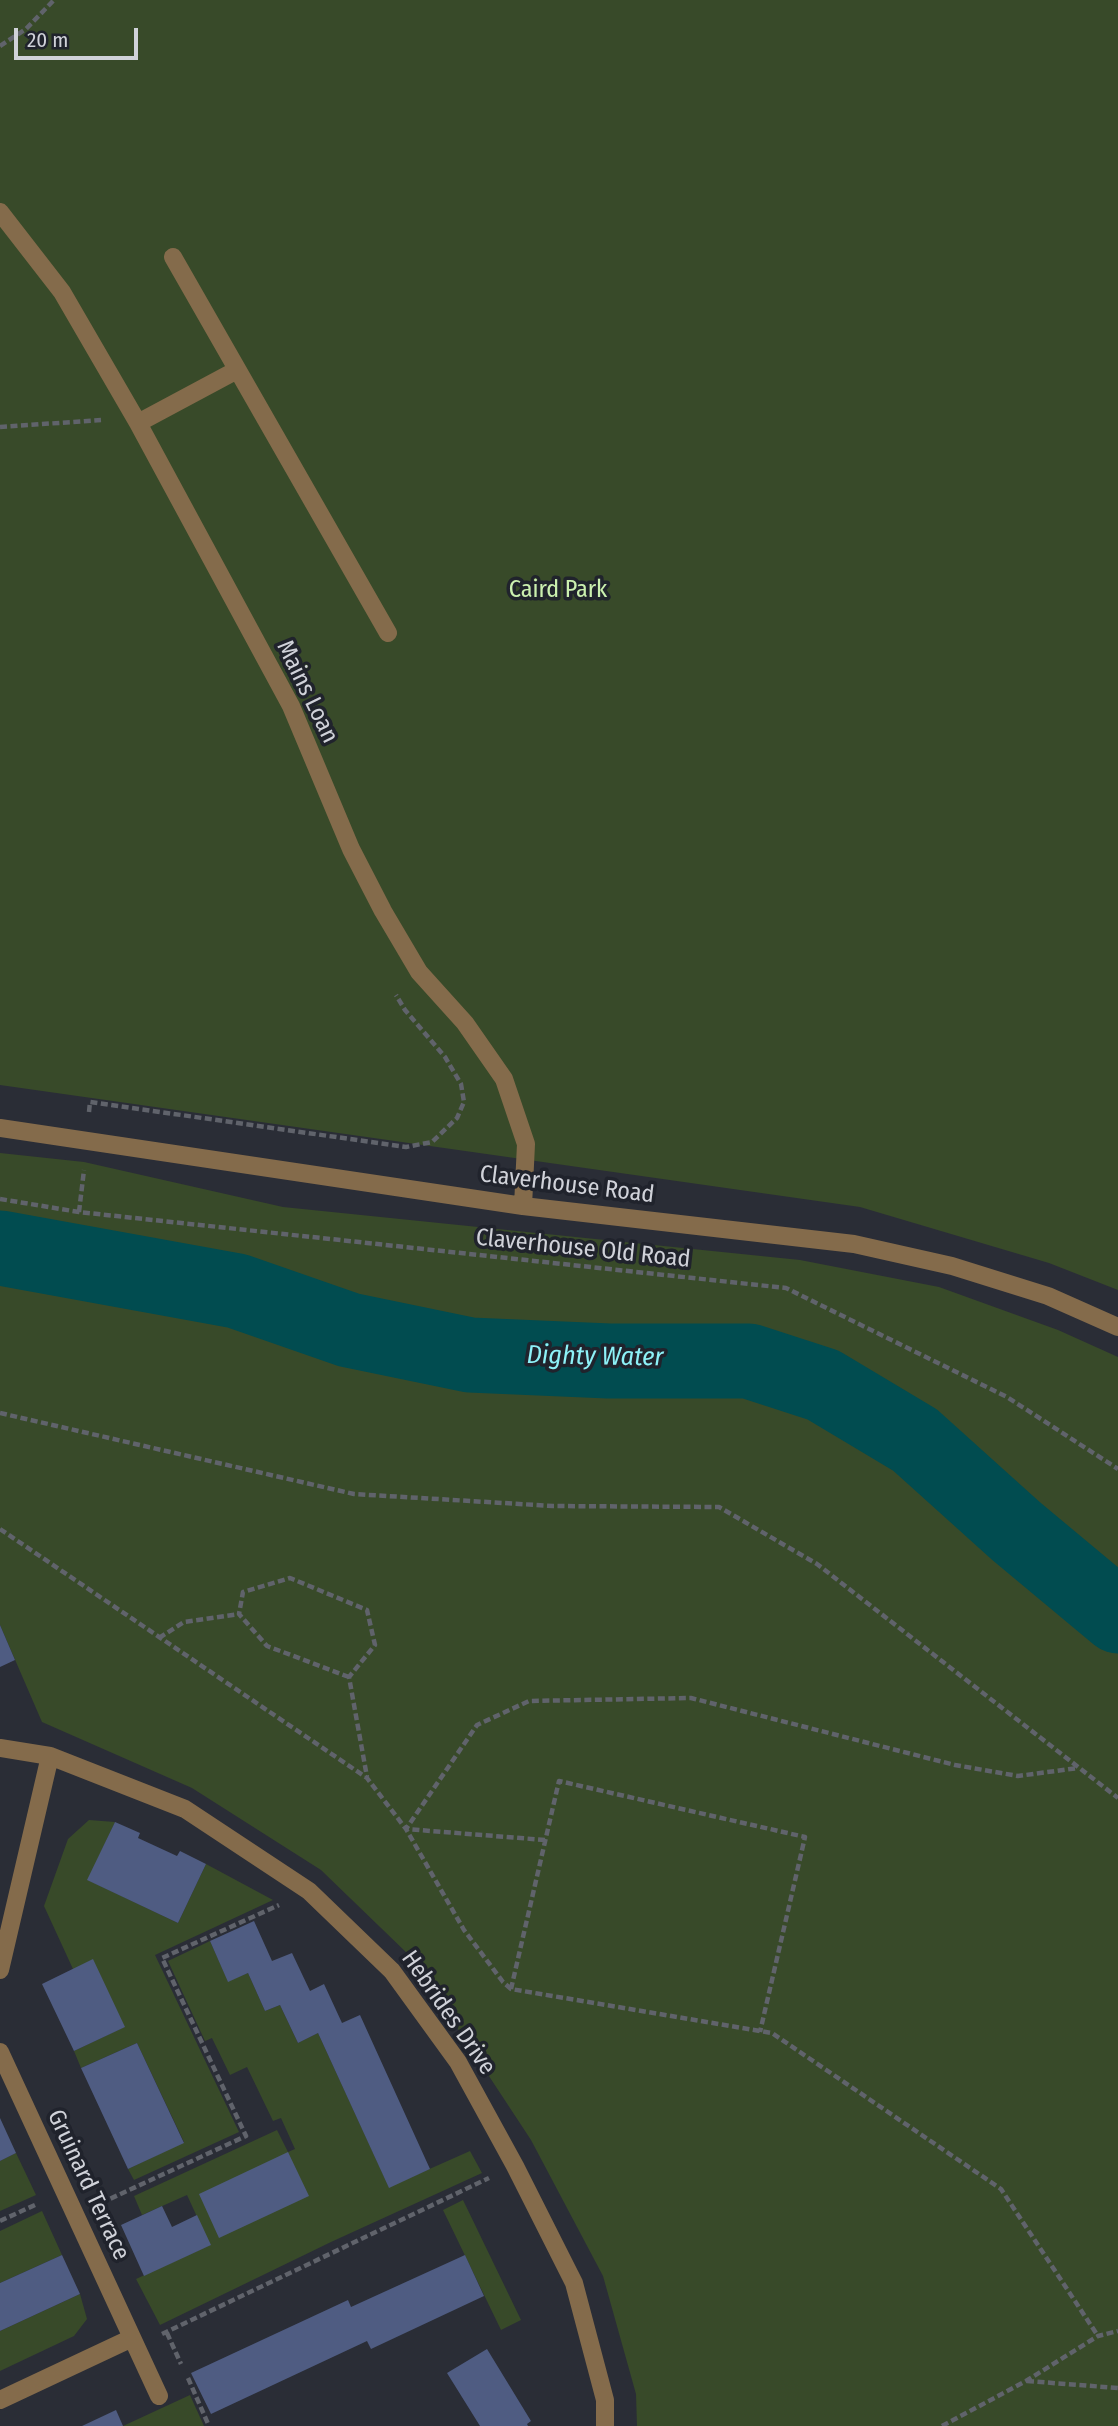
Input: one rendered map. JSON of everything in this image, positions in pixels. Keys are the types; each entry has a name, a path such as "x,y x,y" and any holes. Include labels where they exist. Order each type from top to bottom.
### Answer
{"street":[{"name":"Mains Loan","path":"0,212 62,292 138,424 290,706 351,849 383,911 419,972 465,1023 504,1079 526,1144 523,1206"},
{"path":"173,257 388,633"},
{"path":"138,424 237,370"},
{"name":"Claverhouse Road","path":"0,1128 523,1206 854,1244 952,1266 1048,1296 1118,1327"},
{"name":"Hebrides Drive","path":"0,1748 50,1756 185,1808 309,1891 392,1971 458,2062 515,2166 574,2283 605,2400 605,2426"},
{"path":"0,1970 50,1756"},
{"name":"Gruinard Terrace","path":"0,2052 159,2396"},
{"path":"0,2400 132,2338"}],"path":[{"path":"0,46 26,29 54,0"},
{"path":"0,427 112,419"},
{"path":"79,1212 90,1101 405,1147 432,1142 457,1118 464,1101 461,1084 445,1056 405,1010 391,986"},
{"name":"Claverhouse Old Road","path":"0,1199 79,1212 786,1288 1007,1397 1118,1469"},
{"path":"0,1413 354,1494 554,1506 719,1507 817,1564 1118,1798"},
{"path":"0,1529 367,1778 406,1829 464,1930 511,1989 772,2033 1001,2189 1098,2336"},
{"path":"239,1614 243,1592 290,1578 367,1610 375,1645 349,1677 367,1778"},
{"path":"159,1638 184,1622 239,1614"},
{"path":"239,1614 267,1646 349,1677"},
{"path":"406,1829 477,1725 528,1701 691,1698 955,1765 1018,1776 1079,1768"},
{"path":"511,1989 559,1781 805,1837 760,2032"},
{"path":"406,1829 545,1840"},
{"path":"75,2216 246,2136 162,1958 309,1891"},
{"path":"132,2338 167,2333 515,2166"},
{"path":"0,2221 64,2192"},
{"path":"942,2426 1026,2381 1098,2336 1118,2331"},
{"path":"1026,2381 1118,2388"}],"green space":[{"name":"Caird Park","path":"0,0 1118,0 1118,1290 1049,1263 860,1207 0,1085"},
{"path":"0,1153 84,1162 283,1207 800,1260 939,1287 1058,1330 1118,1357 1118,2426 637,2426 636,2394 603,2276 531,2140 410,1956 321,1870 192,1788 42,1722 0,1625"},
{"path":"89,1820 115,1822 88,1880 178,1923 206,1864 273,1900 155,1955 239,2132 134,2180 128,2169 184,2142 137,2043 81,2068 74,2051 124,2027 73,1969 44,1906 68,1839"},
{"path":"210,1941 228,1981 248,1973 265,2011 280,2005 298,2043 318,2033 389,2187 470,2151 482,2173 160,2325 136,2279 210,2245 187,2195 142,2215 134,2196 277,2130 288,2152 295,2149 281,2118 273,2121 247,2067 230,2075 212,2038 205,2041 168,1961"},
{"path":"16,2153 36,2195 0,2211 0,2161"},
{"path":"463,2200 521,2320 501,2330 443,2210"},
{"path":"42,2211 62,2255 0,2283 0,2231"},
{"path":"80,2294 87,2319 74,2336 0,2371 0,2331"},
{"path":"190,2395 204,2426 123,2426"}],"building":[{"path":"0,1625 15,1660 0,1667"},
{"path":"115,1822 140,1833 138,1838 177,1856 180,1851 206,1864 178,1923 87,1880"},
{"path":"254,1921 272,1961 292,1953 310,1991 324,1984 342,2023 360,2015 430,2169 389,2188 318,2033 298,2043 280,2005 265,2011 248,1973 228,1982 210,1941"},
{"path":"93,1959 125,2027 74,2051 42,1984"},
{"path":"137,2043 184,2143 128,2169 81,2068"},
{"path":"0,2118 16,2153 0,2161"},
{"path":"288,2152 309,2196 219,2238 199,2194"},
{"path":"162,2206 172,2227 197,2215 211,2245 144,2276 121,2225"},
{"path":"62,2255 80,2294 0,2331 0,2283"},
{"path":"465,2255 484,2296 371,2349 367,2341 211,2414 191,2373 348,2300 351,2307"},
{"path":"487,2349 531,2421 528,2426 480,2426 447,2373"},
{"path":"116,2410 123,2426 82,2426"}],"waterway":[{"name":"Dighty Water","path":"0,1248 237,1291 349,1330 470,1355 609,1361 749,1361 823,1385 915,1440 1016,1531 1118,1616"}]}
